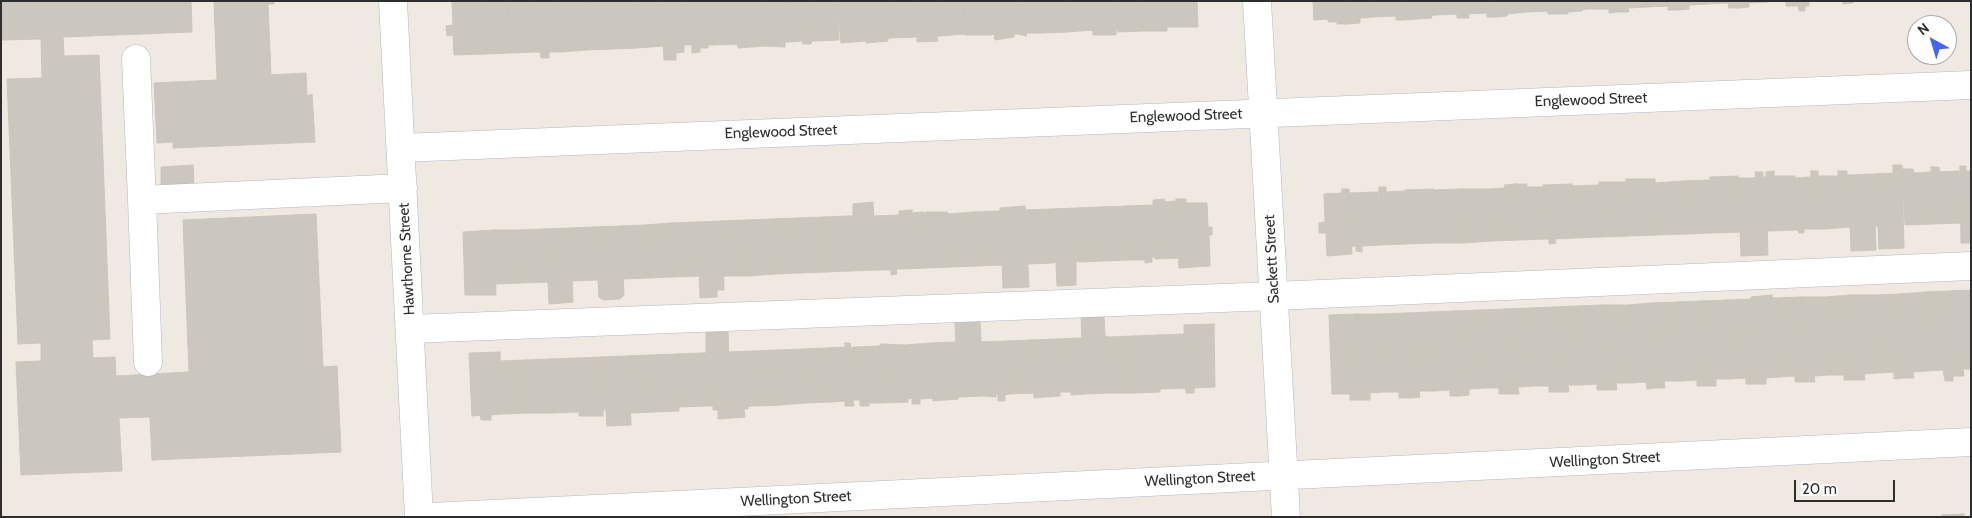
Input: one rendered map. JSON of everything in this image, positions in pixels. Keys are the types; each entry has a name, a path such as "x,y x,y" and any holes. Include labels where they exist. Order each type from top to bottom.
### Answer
{"street":[{"name":"Hawthorne Street","path":"393,1 420,517"},
{"name":"Sackett Street","path":"1257,1 1286,517"},
{"path":"136,59 148,362"},
{"name":"Englewood Street","path":"401,148 1971,85"},
{"path":"142,200 403,188"},
{"path":"410,329 1274,296 1971,266"},
{"name":"Wellington Street","path":"430,517 1971,442"}],"building":[{"path":"1,1 191,1 192,32 63,37 64,56 99,55 110,339 92,340 93,358 115,357 116,376 189,372 183,220 316,214 323,367 337,366 341,452 152,460 150,417 119,418 122,471 21,475 16,362 41,361 41,343 18,344 7,79 42,78 41,39 1,40"},
{"path":"214,1 274,1 274,4 268,4 271,75 306,73 307,96 312,94 315,142 173,148 173,142 157,143 154,83 217,80"},
{"path":"452,1 483,1 485,54 454,55 453,35 447,36 446,26 453,25"},
{"path":"483,1 508,1 510,53 485,54"},
{"path":"508,1 533,1 535,52 510,53"},
{"path":"533,1 559,1 561,52 549,52 549,58 541,58 540,52 535,52"},
{"path":"559,1 584,1 586,50 561,52"},
{"path":"584,1 610,1 612,49 586,50"},
{"path":"610,1 634,1 637,48 612,49"},
{"path":"634,1 661,1 663,46 637,48"},
{"path":"661,1 685,1 688,45 684,45 684,52 676,53 676,60 664,60"},
{"path":"685,1 711,1 713,45 708,45 708,48 700,48 700,52 692,53 692,45 688,45"},
{"path":"711,1 736,1 738,44 713,45"},
{"path":"736,1 762,1 765,46 738,48"},
{"path":"762,1 787,1 789,42 785,42 785,47 765,46"},
{"path":"787,1 813,1 815,41 812,41 811,44 803,44 802,41 789,42"},
{"path":"813,1 837,1 839,40 815,41"},
{"path":"837,1 864,1 865,41 841,43"},
{"path":"864,1 889,1 891,38 888,38 888,41 866,43"},
{"path":"889,1 914,1 915,37 891,38"},
{"path":"914,1 939,1 940,36 937,36 938,41 917,42 917,37 915,37"},
{"path":"939,1 964,1 965,34 940,36"},
{"path":"964,1 990,1 991,35 965,35"},
{"path":"990,1 1017,1 1018,34 1014,34 1014,37 995,40 994,34 991,35"},
{"path":"1017,1 1041,1 1042,33 1027,33 1026,36 1018,34"},
{"path":"1041,1 1066,1 1067,32 1042,33"},
{"path":"1066,1 1092,1 1093,30 1067,32"},
{"path":"1092,1 1117,1 1118,30 1116,30 1116,35 1093,35"},
{"path":"1117,1 1142,1 1143,31 1118,32"},
{"path":"1142,1 1167,1 1167,31 1143,31"},
{"path":"1167,1 1197,1 1198,27 1167,27"},
{"path":"1313,1 1345,1 1347,24 1328,22 1328,19 1314,20"},
{"path":"1345,1 1373,1 1374,17 1360,18 1360,23 1347,24"},
{"path":"1373,1 1403,1 1404,20 1396,20 1396,16 1374,17"},
{"path":"1403,1 1434,1 1435,15 1431,16 1432,18 1404,20"},
{"path":"1434,1 1462,1 1463,18 1457,18 1457,14 1435,15"},
{"path":"1462,1 1494,1 1495,17 1487,17 1487,13 1468,14 1469,18 1463,18"},
{"path":"1494,1 1525,1 1526,12 1495,17"},
{"path":"1525,1 1555,1 1556,14 1548,14 1548,11 1526,12"},
{"path":"1555,1 1586,1 1587,9 1568,12 1567,10 1568,14 1556,14"},
{"path":"1586,1 1617,1 1617,12 1609,13 1609,9 1587,9"},
{"path":"1617,1 1647,1 1647,7 1628,8 1629,12 1617,12"},
{"path":"1647,1 1678,1 1678,10 1668,10 1668,6 1647,7"},
{"path":"1678,1 1708,1 1708,4 1689,5 1689,9 1678,10"},
{"path":"1708,1 1738,1 1739,8 1729,8 1728,3 1708,4"},
{"path":"1738,1 1769,2 1749,3 1749,7 1739,8"},
{"path":"1786,1 1797,1 1797,6 1786,6"},
{"path":"1797,1 1809,1 1809,6 1805,6 1805,11 1799,11"},
{"path":"1842,1 1853,1 1853,3 1843,4"},
{"path":"193,165 194,185 161,186 161,167"},
{"path":"1893,165 1902,165 1904,248 1879,249 1876,174 1893,173"},
{"path":"1960,166 1966,166 1966,171 1971,171 1971,243 1961,243"},
{"path":"1931,167 1939,167 1940,172 1959,171 1961,223 1933,224"},
{"path":"1902,169 1913,169 1914,173 1931,172 1933,224 1905,225"},
{"path":"1774,171 1774,176 1795,176 1796,230 1768,231 1766,172"},
{"path":"1811,171 1818,171 1818,176 1822,176 1824,229 1804,229 1804,233 1799,233 1796,230 1795,178 1811,177"},
{"path":"1838,171 1847,171 1848,175 1850,227 1824,229 1822,176 1838,176"},
{"path":"1755,172 1763,172 1763,177 1766,177 1768,255 1741,256 1738,178 1756,178"},
{"path":"1876,174 1878,226 1875,226 1876,250 1851,251 1848,175"},
{"path":"1738,176 1740,232 1712,233 1710,177"},
{"path":"1626,179 1655,179 1657,235 1628,236"},
{"path":"1710,180 1712,233 1686,234 1684,181"},
{"path":"1684,181 1686,234 1657,235 1655,183"},
{"path":"1599,182 1626,182 1628,236 1601,237"},
{"path":"1516,184 1519,240 1491,241 1489,189 1505,188 1504,185"},
{"path":"1516,184 1527,184 1527,187 1543,187 1546,239 1519,240"},
{"path":"1572,184 1574,238 1555,239 1556,243 1549,244 1549,239 1546,239 1543,185"},
{"path":"1600,185 1601,237 1574,238 1572,186"},
{"path":"1379,187 1386,187 1386,192 1405,191 1406,244 1379,245"},
{"path":"1342,189 1349,189 1352,254 1327,256 1326,233 1319,233 1319,223 1325,222 1324,194 1342,193"},
{"path":"1433,189 1434,243 1406,244 1405,190"},
{"path":"1461,189 1463,243 1434,243 1433,190"},
{"path":"1461,189 1489,189 1491,241 1463,243"},
{"path":"1378,192 1379,245 1362,246 1362,252 1356,251 1356,246 1352,246 1349,193"},
{"path":"1164,199 1165,202 1176,201 1179,258 1155,259 1153,200"},
{"path":"1176,199 1186,199 1186,203 1207,203 1208,227 1212,227 1212,235 1209,235 1210,266 1179,268"},
{"path":"873,202 876,270 850,271 849,216 853,216 853,204"},
{"path":"1153,205 1155,257 1152,257 1152,262 1145,263 1145,260 1129,260 1127,206"},
{"path":"1025,206 1029,287 1003,288 1000,208"},
{"path":"1127,206 1129,260 1103,261 1101,207"},
{"path":"1101,207 1103,261 1079,262 1077,208"},
{"path":"1077,208 1079,261 1076,262 1076,285 1057,286 1056,262 1052,263 1051,209"},
{"path":"1051,209 1052,263 1028,264 1026,210"},
{"path":"912,210 912,213 924,212 926,268 902,269 899,211"},
{"path":"1000,211 1002,265 977,266 974,212"},
{"path":"926,212 947,212 949,214 951,267 926,268 924,215"},
{"path":"974,212 977,266 951,267 949,214"},
{"path":"899,215 902,269 896,269 897,274 891,275 891,270 876,270 874,216"},
{"path":"849,216 850,271 825,272 824,217"},
{"path":"824,217 825,272 800,273 798,218"},
{"path":"798,218 800,273 775,274 772,219"},
{"path":"772,219 775,274 749,276 747,220"},
{"path":"747,220 749,276 724,276 722,221"},
{"path":"722,221 724,290 717,290 717,297 700,298 697,222"},
{"path":"697,222 699,276 673,277 670,223"},
{"path":"670,223 673,277 648,278 646,225"},
{"path":"646,225 648,278 623,279 621,226"},
{"path":"621,226 624,295 620,299 603,300 599,297 598,280 596,280 594,227"},
{"path":"594,227 596,280 572,281 570,228"},
{"path":"570,228 573,302 549,304 543,229"},
{"path":"543,229 546,282 521,283 519,230"},
{"path":"494,230 519,230 521,283 495,284"},
{"path":"494,230 496,295 465,295 463,232"},
{"path":"1971,290 1971,369 1963,369 1964,376 1953,376 1950,291"},
{"path":"1950,291 1953,381 1945,381 1943,370 1928,371 1926,292"},
{"path":"1926,292 1928,371 1913,372 1914,378 1903,378 1900,294"},
{"path":"1900,294 1903,378 1894,379 1894,372 1879,373 1877,295"},
{"path":"1772,295 1772,298 1776,298 1779,377 1766,378 1766,384 1755,384 1751,297"},
{"path":"1850,295 1853,380 1844,380 1844,375 1829,375 1826,297"},
{"path":"1850,295 1877,295 1879,373 1864,374 1865,380 1853,380"},
{"path":"1801,297 1826,297 1829,375 1814,376 1815,382 1805,382"},
{"path":"1801,297 1805,382 1795,382 1795,376 1779,377 1776,298"},
{"path":"1751,299 1755,384 1746,384 1746,378 1730,379 1727,300"},
{"path":"1727,300 1730,379 1716,379 1716,386 1705,386 1702,301"},
{"path":"1702,301 1705,386 1697,386 1697,380 1680,381 1678,302"},
{"path":"1678,302 1680,381 1664,381 1665,388 1655,388 1651,303"},
{"path":"1651,303 1655,388 1647,389 1646,382 1631,383 1628,305"},
{"path":"1602,305 1628,305 1631,383 1616,383 1617,390 1607,390"},
{"path":"1602,305 1607,390 1597,390 1597,384 1580,385 1578,306"},
{"path":"1578,306 1580,385 1568,385 1569,392 1558,392 1554,307"},
{"path":"1554,307 1558,392 1549,392 1549,386 1534,386 1530,308"},
{"path":"1530,308 1534,386 1518,387 1519,394 1509,394 1505,309"},
{"path":"1505,309 1509,394 1499,394 1499,388 1484,388 1480,310"},
{"path":"1480,310 1484,388 1469,389 1469,395 1460,396 1455,311"},
{"path":"1455,311 1460,396 1450,396 1450,390 1434,391 1431,312"},
{"path":"1431,312 1434,391 1419,391 1420,397 1410,398 1407,313"},
{"path":"1407,313 1410,398 1399,398 1399,392 1384,392 1381,314"},
{"path":"1357,314 1360,400 1350,400 1350,394 1332,394 1329,315"},
{"path":"1357,314 1381,314 1384,392 1370,393 1370,400 1360,400"},
{"path":"1104,316 1105,336 1108,337 1110,393 1084,394 1081,317"},
{"path":"980,321 984,396 958,397 955,322"},
{"path":"1214,324 1215,387 1194,388 1194,393 1186,393 1184,325"},
{"path":"706,332 728,332 731,418 718,419 718,410 713,410 713,406 705,406 703,353 706,353"},
{"path":"1184,334 1186,388 1160,389 1159,335"},
{"path":"1159,335 1160,392 1135,393 1134,336"},
{"path":"1134,336 1135,393 1110,393 1108,337"},
{"path":"1082,338 1084,394 1071,395 1071,392 1060,392 1058,339"},
{"path":"1058,339 1060,396 1034,398 1032,340"},
{"path":"1032,340 1034,393 1009,394 1007,341"},
{"path":"1007,341 1009,394 1005,395 1005,401 998,401 998,394 996,397 984,396 981,342"},
{"path":"956,342 958,399 933,401 931,343"},
{"path":"845,343 850,343 851,348 854,347 856,400 853,400 854,406 845,406 845,401 831,402 828,348 845,347"},
{"path":"931,343 933,398 920,399 920,404 912,404 912,398 908,399 905,345"},
{"path":"881,344 905,345 908,402 882,403 879,346"},
{"path":"879,346 882,403 869,403 869,406 860,406 860,400 856,400 854,347"},
{"path":"828,348 831,402 806,403 803,349"},
{"path":"803,349 806,403 781,405 777,350"},
{"path":"777,350 781,405 757,406 753,351"},
{"path":"753,351 757,406 748,406 748,409 744,409 745,417 731,418 728,352"},
{"path":"500,352 502,414 491,415 491,420 481,420 480,415 472,416 469,353"},
{"path":"703,353 705,406 679,407 677,354"},
{"path":"677,354 679,411 654,412 651,355"},
{"path":"651,355 654,412 630,413 628,356"},
{"path":"628,356 631,425 607,426 606,410 603,410 602,357"},
{"path":"602,357 603,416 579,416 577,358"},
{"path":"577,358 578,412 552,413 551,359"},
{"path":"551,359 552,413 527,413 526,360"},
{"path":"526,360 527,413 502,414 500,361"},
{"path":"1964,514 1964,517 1942,517 1942,515"}]}
